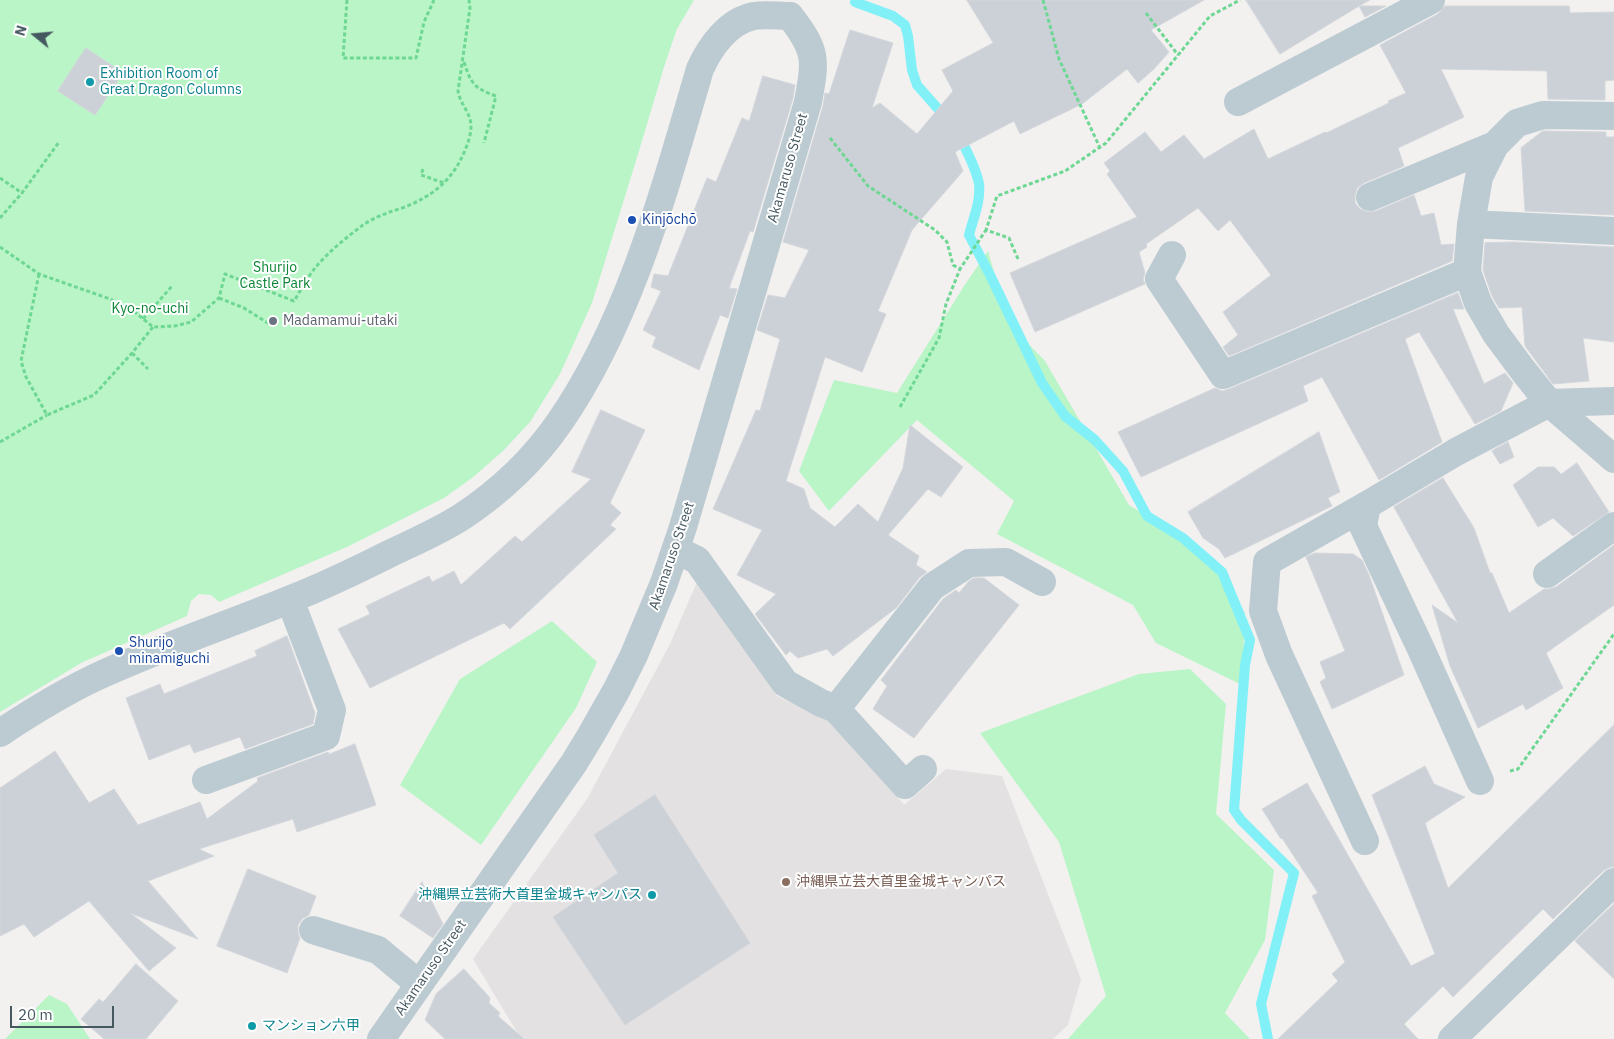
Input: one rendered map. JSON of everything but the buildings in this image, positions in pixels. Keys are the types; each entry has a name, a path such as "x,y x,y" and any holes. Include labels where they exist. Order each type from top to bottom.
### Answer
{"street":[{"path":"1238,102 1431,0"},
{"path":"0,733 56,698 94,678 183,640 290,600 409,545 463,516 488,498 511,477 536,452 558,425 581,389 603,348 656,215 700,69 707,54 728,29 740,22 753,16 794,8"},
{"name":"Akamaruso Street","path":"380,1039 570,769 616,691 650,619 676,550 808,102 814,68 806,36 794,8"},
{"path":"1614,116 1543,115 1517,123 1495,145 1479,177 1471,224 1467,272 1478,303 1496,334 1522,369 1549,403 1614,459"},
{"path":"1370,197 1495,145"},
{"path":"1471,224 1614,231"},
{"path":"1172,255 1159,279 1223,375 1467,272"},
{"path":"1365,841 1279,655 1263,612 1267,562 1456,452 1549,403 1614,401"},
{"path":"1367,505 1363,526 1480,781"},
{"path":"1547,574 1614,526"},
{"path":"676,550 697,560 785,682 821,703 836,708 905,785 923,769"},
{"path":"836,708 932,587 969,564 1006,562 1042,582"},
{"path":"206,780 326,736 332,710 290,600"},
{"path":"1452,1039 1614,882"},
{"path":"313,930 378,950 419,984"}],"path":[{"path":"347,0 343,58 416,58 424,22 434,0"},
{"path":"0,247 39,274 110,299 136,313 152,327 175,326 191,322 219,298 225,274 294,301 315,268 363,225 388,212 428,196 454,172 465,152 471,127 470,117 459,97 458,91 470,8 469,0"},
{"path":"1043,0 1059,59 1100,148"},
{"path":"900,408 939,338 946,304 960,268 986,230 997,196 1065,171 1106,144 1210,16 1240,0"},
{"path":"1146,13 1178,55"},
{"path":"463,59 469,80 482,91 496,96 484,143"},
{"path":"827,135 868,186 934,230 947,242 953,265 960,268"},
{"path":"0,218 22,193 60,142"},
{"path":"424,169 421,175 444,183"},
{"path":"0,178 22,193"},
{"path":"986,230 1009,238 1018,259"},
{"path":"39,274 22,361 26,377 47,415"},
{"path":"143,319 173,285"},
{"path":"219,298 244,308 271,325"},
{"path":"0,442 47,415 94,395 132,353 152,327"},
{"path":"132,353 148,369"},
{"path":"1480,781 1518,769 1614,634"}],"shaded area":[{"name":"沖縄県立芸大首里金城キャンパス","path":"697,582 777,696 841,724 904,805 946,769 1002,776 1081,979 1068,1025 1053,1039 521,1039 473,959 587,799 670,644"}],"green space":[{"name":"Shurijo Castle Park","path":"0,0 694,0 677,29 664,67 592,303 560,374 530,422 503,451 472,478 444,498 349,546 219,602 211,595 199,594 191,601 187,616 81,663 0,712"},
{"path":"988,251 1009,324 1045,361 1129,505 1203,551 1245,613 1242,685 1156,643 1133,605 997,534 1014,501 917,420 829,511 799,471 834,380 897,393"},
{"path":"552,621 597,662 576,708 481,845 400,785 460,679"},
{"path":"1190,669 1226,704 1216,814 1274,870 1265,940 1225,1013 1250,1039 1068,1039 1106,996 1059,842 980,733 1139,674"},
{"path":"49,995 67,1004 90,1039 5,1039"}],"waterway":[{"path":"855,2 893,16 905,25 912,70 917,85 947,119"},
{"path":"959,137 971,160 979,184 978,203 969,235 1042,383 1065,416 1095,440 1123,471 1147,516 1183,538 1222,572 1250,640 1245,665 1234,810 1241,820 1294,873 1261,1004 1268,1039"}],"place":[{"name":"Exhibition Room of Great Dragon Columns","path":"90,82"},
{"name":"Kinjōchō","path":"632,220"},
{"name":"Madamamui-utaki","path":"273,321"},
{"name":"Shurijo minamiguchi","path":"119,651"},
{"name":"沖縄県立芸大首里金城キャンパス","path":"786,882"},
{"name":"沖縄県立芸術大首里金城キャンパス","path":"652,895"},
{"name":"マンション六甲","path":"252,1026"}],"park label":[{"name":"Kyo-no-uchi","path":"150,309"}]}
